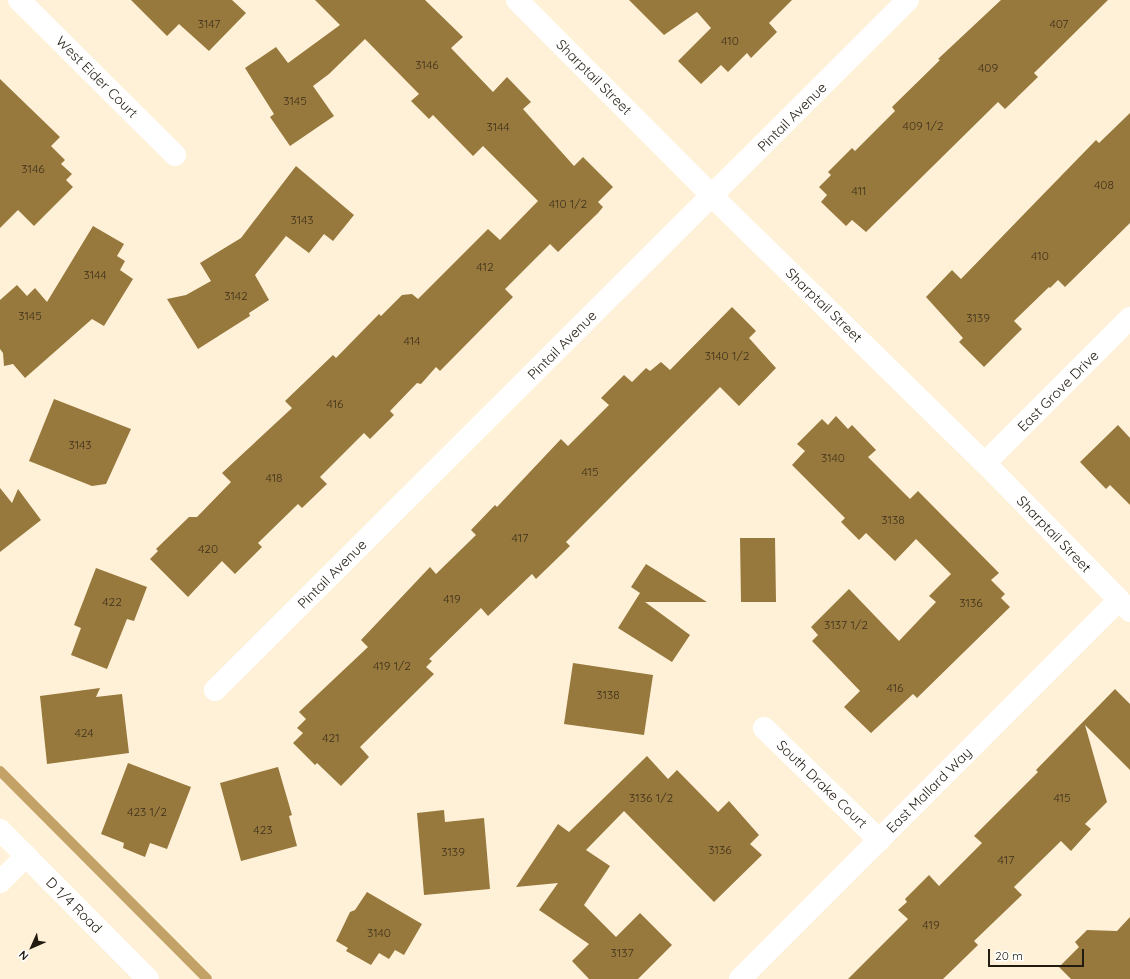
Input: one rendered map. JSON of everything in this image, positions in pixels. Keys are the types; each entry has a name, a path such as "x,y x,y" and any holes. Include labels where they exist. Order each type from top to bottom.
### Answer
{"street":[{"name":"West Eider Court","path":"19,0 175,155"},
{"name":"Sharptail Street","path":"517,0 712,196 986,463 1124,606"},
{"name":"Pintail Avenue","path":"216,690 908,0"},
{"name":"East Grove Drive","path":"986,463 1130,318"},
{"name":"East Mallard Way","path":"740,979 879,840 1124,606"},
{"name":"South Drake Court","path":"764,728 879,840"},
{"name":"D 1/4 Road","path":"0,830 148,979"},
{"path":"0,882 26,856"}],"building":[{"path":"131,0 232,0 246,13 209,51 179,24 167,36"},
{"path":"315,0 425,0 463,37 451,48 493,92 507,77 531,102 523,109 574,166 583,157 613,187 598,202 603,207 598,213 558,252 550,244 505,289 513,297 440,371 436,367 421,384 417,383 390,411 394,415 370,439 364,433 320,477 327,484 302,508 298,504 258,543 262,547 235,574 222,561 188,597 150,559 158,551 156,549 189,517 197,517 231,482 222,473 292,408 285,401 333,355 336,358 379,314 381,316 402,295 412,294 418,299 488,229 500,240 538,201 483,146 473,156 433,115 429,119 411,101 419,94 365,39 329,74 313,86 334,116 290,146 270,117 274,114 245,68 276,47 288,63 340,25"},
{"path":"629,0 792,0 769,23 777,32 751,58 747,53 728,72 721,65 701,84 678,61 711,28 697,12 664,35"},
{"path":"1001,0 1108,0 1034,73 1038,77 1005,109 998,102 866,232 852,220 846,226 821,202 827,195 819,187 831,175 828,172 852,148 855,151 895,111 892,107 940,60 938,59"},
{"path":"0,79 60,137 51,146 65,160 61,164 72,174 66,180 73,187 34,226 18,210 0,228"},
{"path":"1130,113 1130,223 1065,287 1058,280 1014,321 1022,329 984,367 959,342 963,338 926,297 952,270 961,279 1096,140 1099,143"},
{"path":"296,166 354,215 333,241 324,234 309,253 286,236 255,275 269,300 249,313 250,316 198,349 167,299 186,295 211,281 200,263 241,238"},
{"path":"93,226 124,244 117,256 125,261 120,270 133,279 104,326 92,319 25,378 13,364 4,366 3,353 0,349 0,300 17,285 27,296 35,288 47,302"},
{"path":"732,307 756,331 749,338 776,368 739,406 720,387 566,542 570,546 536,579 532,574 488,616 481,608 429,659 432,661 426,667 434,674 360,747 369,757 341,786 317,763 315,765 293,743 303,733 297,728 306,719 299,712 368,647 361,640 430,567 436,574 476,535 471,530 495,505 497,507 561,439 568,446 609,405 601,398 624,375 632,382 646,368 650,371 661,362 670,370"},
{"path":"54,399 131,429 106,484 92,486 29,461"},
{"path":"836,416 848,429 852,425 876,450 868,457 910,499 918,491 999,573 991,580 1005,594 1001,598 1010,607 917,698 913,694 871,733 844,707 860,691 812,641 818,635 811,627 849,589 899,641 936,602 929,596 951,574 916,539 895,561 866,533 859,540 841,522 845,518 792,465 805,451 797,444 822,419 828,425"},
{"path":"1118,425 1130,438 1130,505 1110,485 1106,489 1080,462"},
{"path":"0,488 12,503 18,489 41,520 0,552"},
{"path":"740,538 775,538 776,602 741,602"},
{"path":"646,564 707,602 645,602 690,635 672,662 618,628 640,593 631,587"},
{"path":"96,568 147,587 134,621 127,619 107,669 71,655 81,628 74,625"},
{"path":"573,663 653,675 644,735 564,724"},
{"path":"100,688 96,697 122,694 129,753 47,764 40,696"},
{"path":"1115,689 1130,704 1130,770 1085,725 1107,802 1085,824 1091,829 1071,851 1061,841 1014,887 1022,895 974,941 978,945 943,979 848,979 908,919 898,910 907,902 905,899 929,875 939,886 982,843 974,836 1038,772 1036,770"},
{"path":"647,756 668,779 677,770 718,812 729,801 759,835 750,844 762,855 714,902 624,811 586,850 610,866 584,905 616,937 640,913 672,945 638,979 589,979 572,961 589,944 539,910 558,883 516,887 558,824 569,832"},
{"path":"128,763 191,787 167,849 150,843 145,857 123,848 124,843 101,834"},
{"path":"278,767 292,815 289,816 297,846 241,861 220,783"},
{"path":"444,810 445,822 484,818 490,889 424,895 417,813"},
{"path":"367,892 422,924 404,955 395,950 389,959 379,953 371,965 346,951 348,948 336,941 350,912 355,910"},
{"path":"1130,917 1130,979 1071,979 1059,967 1079,947 1075,942 1087,930 1117,931"}],"waterway":[{"path":"0,771 207,979"}]}
